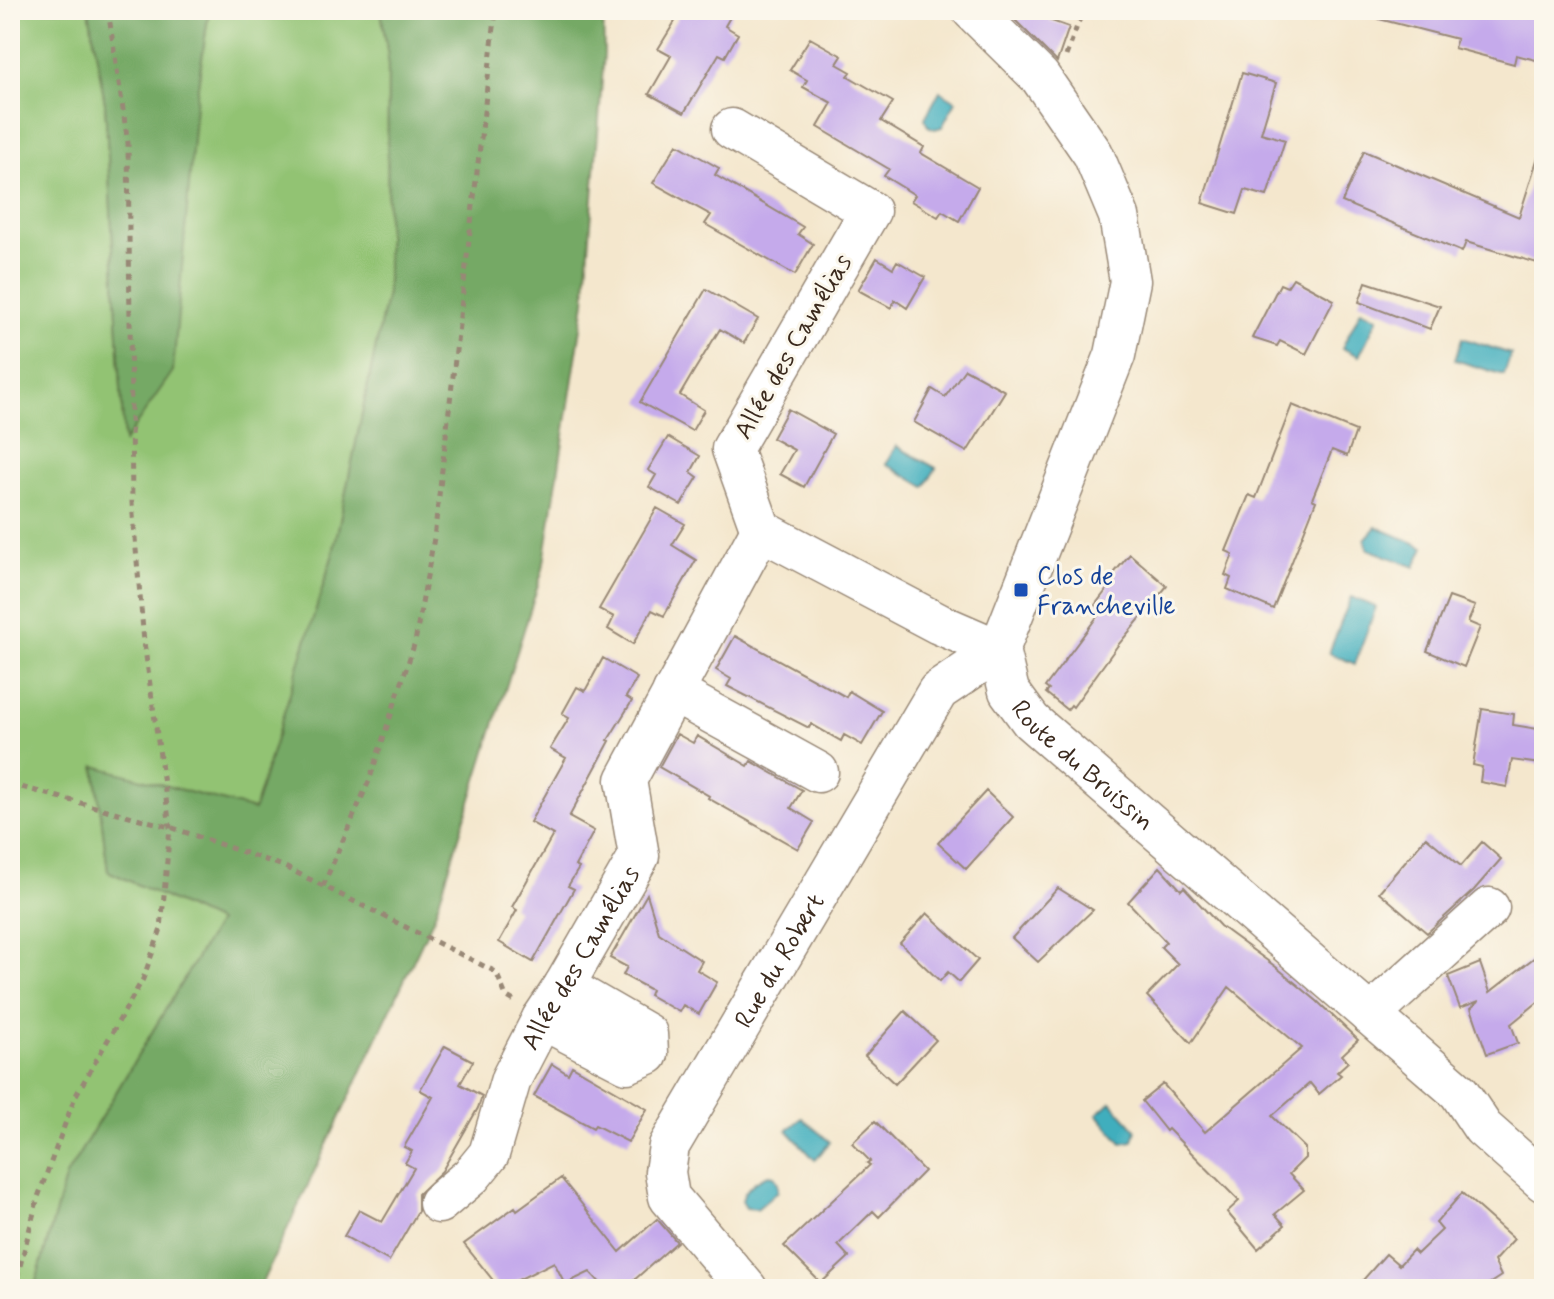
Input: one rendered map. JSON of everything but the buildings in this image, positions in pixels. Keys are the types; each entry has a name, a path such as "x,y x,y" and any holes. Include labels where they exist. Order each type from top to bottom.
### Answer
{"street":[{"path":"761,530 939,624 999,650 1115,355 1130,281 1119,216 1093,154 1040,77 972,10"},
{"name":"Allée des Camélias","path":"439,1203 471,1176 489,1154 511,1079 542,1019 639,856 626,780 761,530 732,449 870,211 732,129"},
{"name":"Route du Bruissin","path":"999,650 1009,691 1031,721 1459,1092 1483,1128 1544,1182"},
{"name":"Rue du Robert","path":"747,1289 669,1197 665,1172 669,1146 938,691 999,650"},
{"path":"673,692 818,772"},
{"path":"1370,1015 1489,908"},
{"path":"542,1019 627,1063 648,1054 647,1034 564,986"}],"path":[{"path":"14,1289 38,1197 75,1097 143,979 161,929 170,827 144,642 132,503 128,143 108,10"},
{"path":"323,886 369,781 415,642 434,538 496,10"},
{"path":"1054,17 1056,10"},
{"path":"1062,68 1083,10"},
{"path":"10,784 170,827 283,866 496,972 506,996 542,1019"}],"green space":[{"path":"10,10 89,10 105,103 124,441 197,93 209,10 381,10 388,57 387,293 333,554 254,810 95,766 108,871 218,922 66,1176 34,1289 10,1289"},
{"path":"89,10 209,10 197,93 173,371 124,442 105,103"},
{"path":"381,10 603,10 604,54 585,302 543,569 434,917 259,1289 34,1289 66,1176 218,922 108,871 95,766 254,810 333,554 387,293 388,57"}],"water":[{"path":"940,91 956,101 942,127 935,129 928,126 925,118"},
{"path":"1361,310 1378,318 1359,356 1342,348"},
{"path":"1462,338 1511,354 1504,375 1455,360"},
{"path":"896,446 936,468 925,487 886,464"},
{"path":"1376,527 1424,547 1415,567 1368,549 1365,539"},
{"path":"1351,597 1376,607 1355,664 1329,653"},
{"path":"1111,1102 1136,1130 1133,1141 1122,1143 1097,1114"},
{"path":"802,1118 830,1142 815,1160 787,1130"},
{"path":"769,1175 774,1176 778,1183 778,1191 757,1209 746,1208 742,1201 745,1192"}],"place":[{"name":"Clos de Francheville","path":"1021,590"}]}
